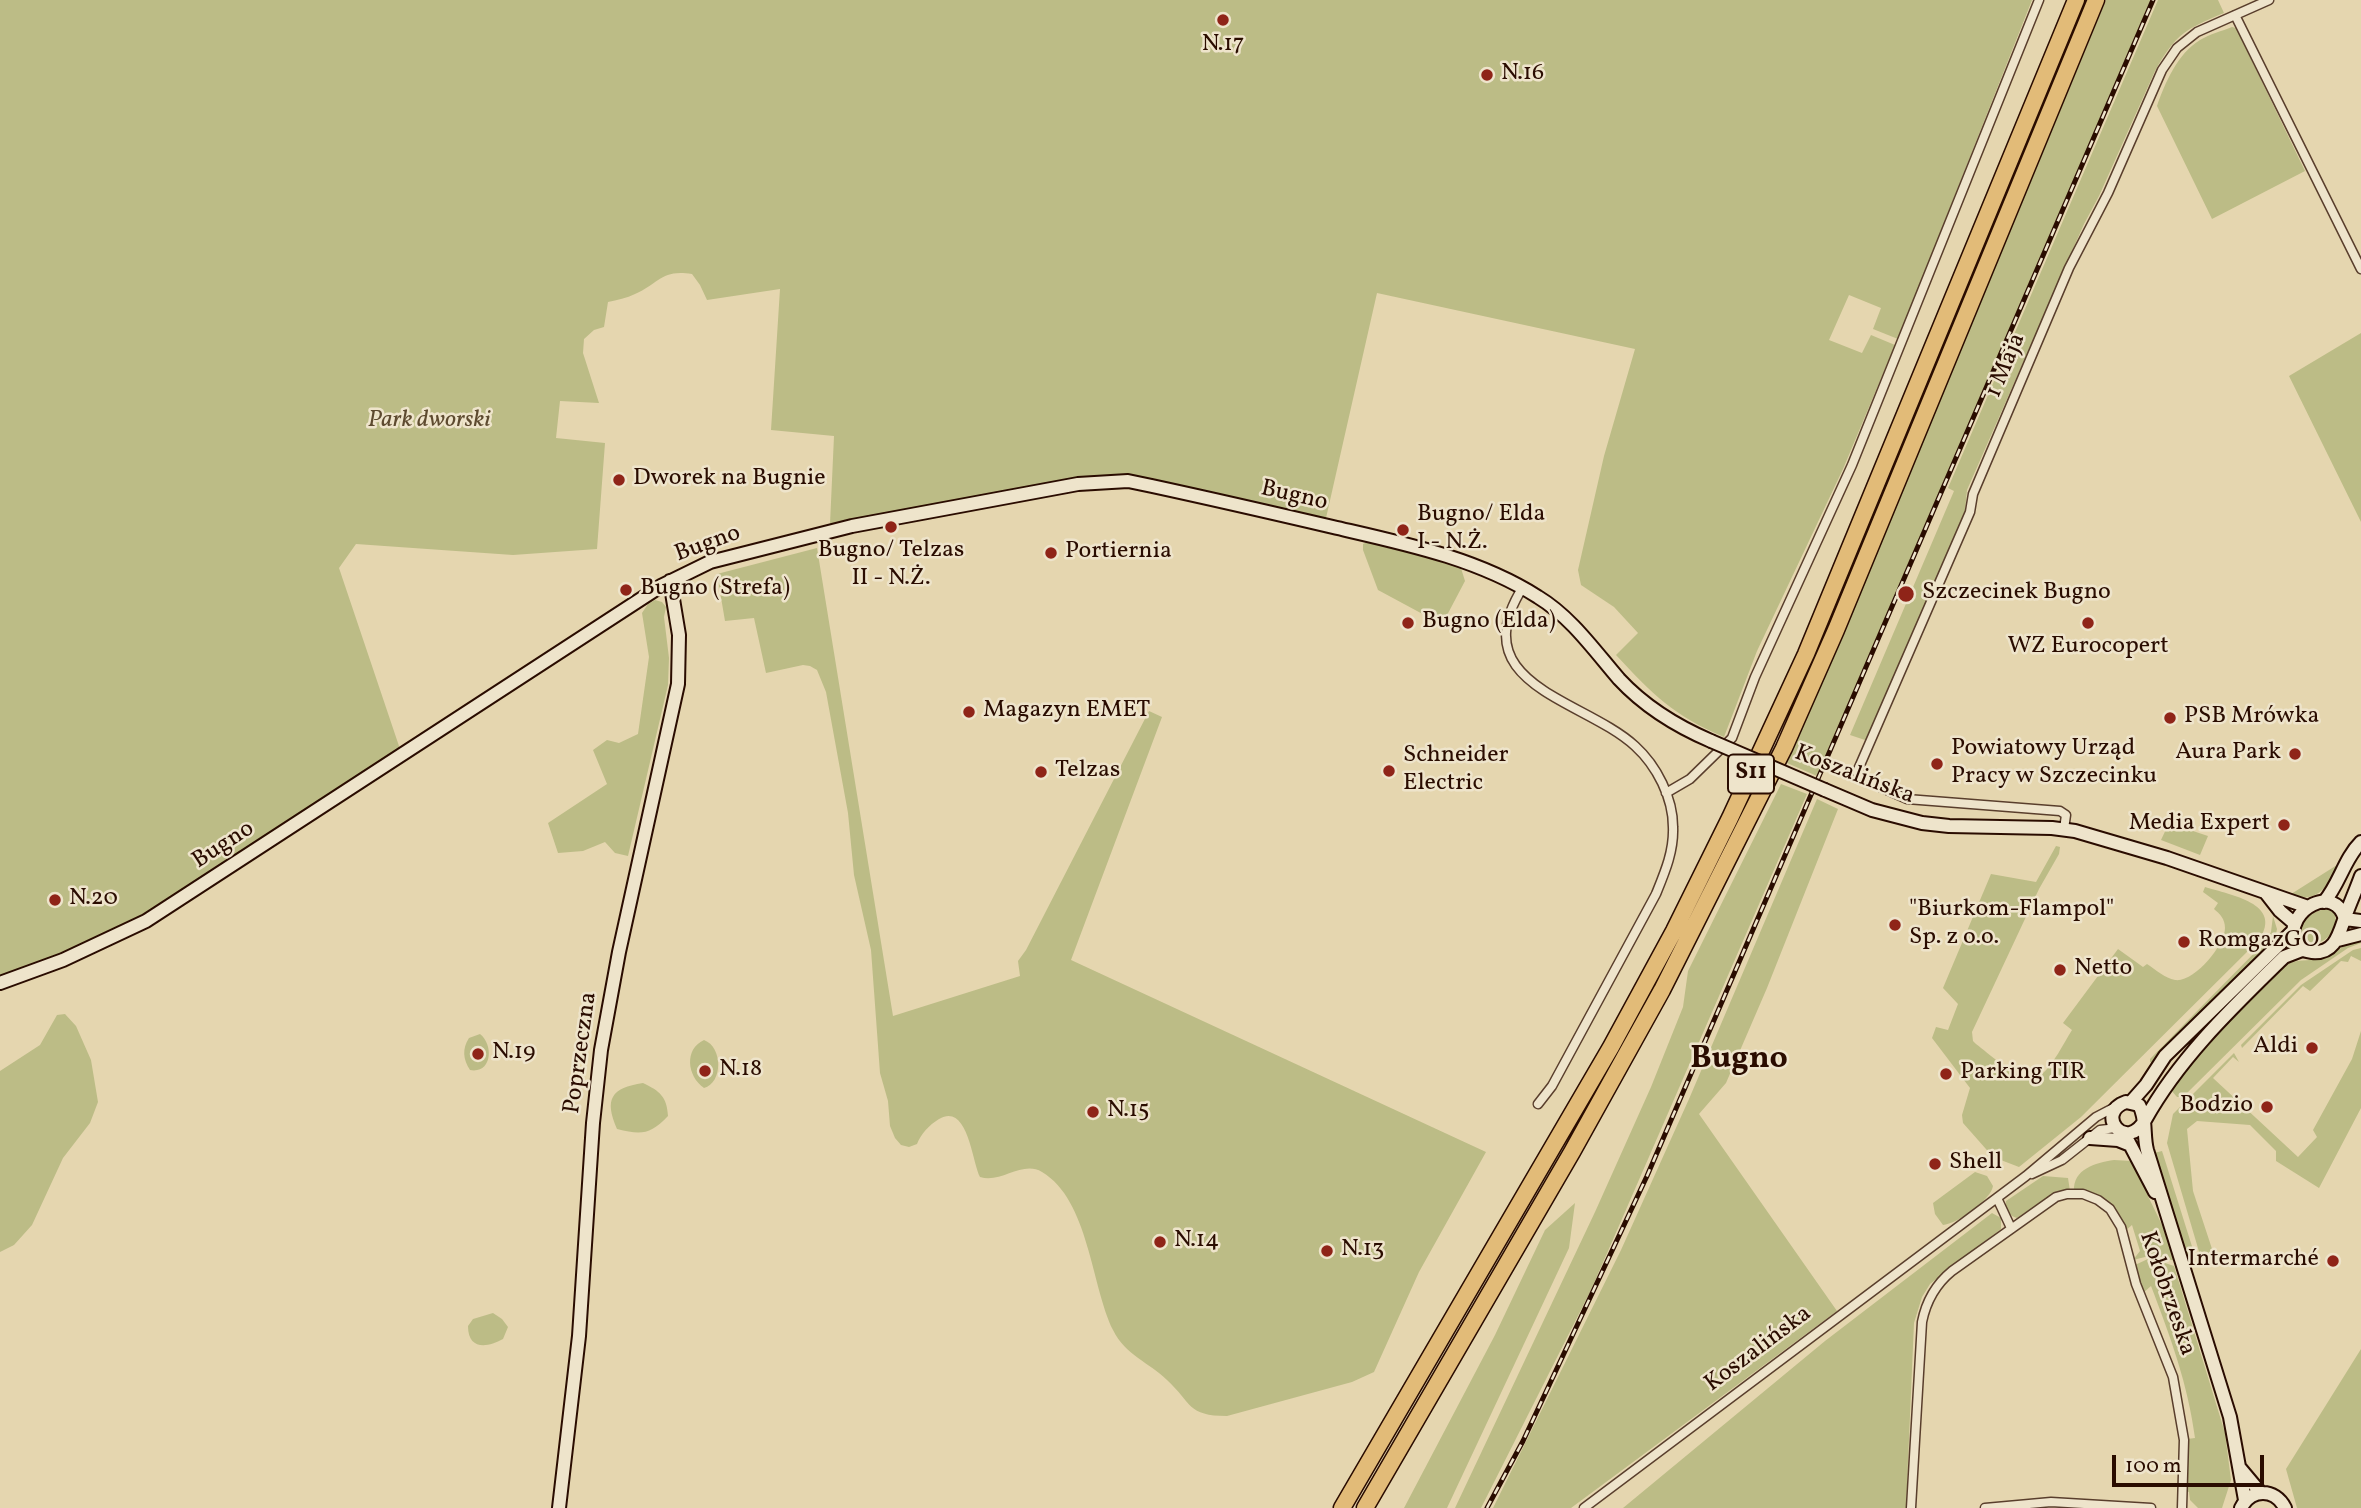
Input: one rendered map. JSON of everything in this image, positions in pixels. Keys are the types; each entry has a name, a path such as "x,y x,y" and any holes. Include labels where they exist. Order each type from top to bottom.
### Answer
{"highway":[{"name":"S11","path":"1342,1508 1611,1047 1730,818 1806,653 2076,0"},
{"name":"S11","path":"1365,1508 1558,1176 1662,990 1778,760 1836,630 2096,0"}],"street":[{"path":"1666,793 1690,779 1732,738 1755,677 1852,465 2039,0"},
{"name":"1 Maja","path":"2064,829 2066,815 2060,811 1907,799 1857,775 1970,513 1973,494 2069,268 2108,193 2162,70 2186,39 2269,0"},
{"path":"2235,15 2361,269"},
{"name":"Bugno","path":"0,983 63,960 146,922 670,581 710,562 824,532 1050,489 1106,481 1128,481 1357,533 1479,567 1523,587"},
{"name":"Poprzeczna","path":"559,1508 579,1336 593,1123 601,1050 619,952 677,692 680,652 670,581"},
{"path":"1523,587 1513,603 1507,622 1506,645 1513,663 1524,677 1540,690 1608,726 1635,746 1655,771 1666,793 1671,806 1673,827 1672,848 1656,894 1552,1086 1538,1104"},
{"name":"Koszalińska","path":"1523,587 1541,598 1577,629 1640,699 1684,729 1872,810 1914,821 1950,826 2064,829 2157,855 2308,907"},
{"path":"2325,902 2334,890 2350,853 2361,842"},
{"path":"2338,940 2345,919 2358,900 2361,876"},
{"path":"2265,892 2293,927 2294,941 2302,950"},
{"path":"2123,1135 2112,1119 2118,1105 2131,1101 2146,1085 2165,1056 2279,944 2308,907 2325,902 2339,906 2345,919"},
{"path":"2279,944 2280,911"},
{"path":"2345,919 2361,920"},
{"path":"2090,1139 2118,1140 2137,1130 2170,1079 2196,1046 2284,957 2302,950 2326,950 2338,940 2361,934"},
{"path":"2131,1101 2142,1109 2144,1122"},
{"name":"Koszalińska","path":"1584,1508 2026,1176 2096,1117 2118,1105"},
{"name":"Kołobrzeska","path":"2144,1122 2147,1150 2230,1417 2243,1504"},
{"name":"Koszalińska","path":"2026,1176 2062,1160 2100,1130 2123,1135"},
{"name":"Kołobrzeska","path":"2123,1135 2168,1217"},
{"name":"Kołobrzeska","path":"1911,1508 1922,1322 1926,1307 1946,1276 2051,1199 2067,1194 2083,1194 2098,1199 2116,1216 2136,1284 2173,1377 2184,1440 2182,1508"},
{"path":"1997,1198 2011,1228"},
{"name":"Kołobrzeska","path":"2239,1466 2260,1492 2276,1496 2285,1508"},
{"path":"2243,1504 2260,1492"},
{"path":"1985,1508 2044,1502 2151,1508"}],"green space":[{"name":"Park dworski","path":"0,0 2032,0 1898,339 1873,329 1881,308 1849,295 1829,340 1862,353 1871,335 1895,345 1843,469 1757,651 1724,737 1677,712 1629,669 1616,655 1638,633 1614,607 1581,585 1578,570 1604,456 1635,349 1377,293 1326,518 1153,480 1112,476 1050,482 830,524 834,436 771,430 780,289 707,300 692,274 674,273 632,295 608,302 604,327 594,330 584,339 583,353 599,403 560,401 556,438 605,443 597,549 513,555 356,544 339,568 400,749 143,916 61,954 0,977"},
{"path":"2106,0 2151,0 1817,776 1787,763 1848,623"},
{"path":"2158,0 2218,0 2224,13 2183,34 2169,48 2155,71 2084,224 1967,490 1965,511 1868,741 1850,735 1954,491 1948,488"},
{"path":"2232,27 2236,28 2305,171 2212,219 2157,106 2168,78 2185,53 2204,38"},
{"path":"2361,333 2361,522 2289,376"},
{"path":"1369,541 1460,565 1465,581 1445,619 1436,621 1378,590 1363,550 1363,544"},
{"path":"817,548 893,1016 1020,976 1018,961 1149,711 1162,717 1071,960 1486,1152 1419,1272 1374,1372 1352,1382 1227,1416 1197,1411 1167,1380 1118,1339 1106,1311 1079,1222 1058,1185 1034,1169 1019,1170 996,1177 980,1177 963,1126 957,1119 949,1116 932,1124 917,1144 909,1147 901,1145 895,1138 890,1126 888,1101 880,1073 871,950 854,875 848,813 826,692 817,670 810,666 766,673 754,618 725,621 717,574"},
{"path":"655,600 666,607 664,617 669,658 668,685 628,856 615,853 605,842 583,851 558,853 548,823 607,784 593,750 607,740 619,743 638,734 649,657 642,613 648,604"},
{"path":"1781,784 1807,794 1591,1290 1481,1508 1455,1508 1651,1087 1683,1007 1688,971"},
{"path":"1817,799 1838,809 1726,1083 1699,1114 1837,1311 1571,1508 1493,1508 1621,1250 1689,1099"},
{"path":"2169,823 2208,836 2200,855 2161,840"},
{"path":"2056,846 2060,847 2059,854 2039,889 1972,1032 1976,1044 2018,1074 2034,1078 2050,1065 2072,1030 2063,1023 2118,949 2143,967 2147,964 2175,980 2191,976 2207,962 2220,944 2225,928 2222,917 2214,909 2218,903 2203,892 2205,887 2251,903 2265,917 2265,927 2259,940 2081,1117 2019,1167 1993,1157 1963,1123 1962,1115 1970,1088 1932,1038 1936,1027 1948,1030 1958,1004 1943,988 1991,874 2036,882"},
{"path":"2337,865 2330,881 2320,892 2298,898 2288,896"},
{"path":"2328,909 2335,914 2332,932 2318,943 2306,942 2300,933 2303,923 2313,913"},
{"path":"2273,916 2277,929 2275,939 2152,1063 2150,1062 2266,941 2271,932"},
{"path":"2361,938 2361,943 2348,948 2301,980 2183,1097 2177,1097 2171,1090 2199,1051 2284,966 2322,958"},
{"path":"2361,948 2361,961 2351,956 2348,962 2341,961 2310,991 2303,986 2242,1048 2241,1045 2301,985 2353,950"},
{"path":"65,1014 76,1026 91,1060 98,1102 90,1123 63,1158 32,1225 14,1245 0,1252 0,1071 40,1045 57,1015"},
{"path":"2361,1031 2361,1108 2319,1188 2276,1161 2276,1151 2250,1125 2197,1121 2187,1129 2193,1191 2214,1255 2200,1255 2167,1143 2173,1114 2234,1053 2239,1062 2233,1057 2213,1078 2298,1157 2317,1137 2313,1130 2352,1059"},
{"path":"480,1034 487,1045 489,1058 483,1068 470,1070 465,1058 465,1046 469,1038"},
{"path":"704,1040 715,1050 718,1065 715,1079 704,1088 694,1077 690,1063 693,1050"},
{"path":"643,1083 662,1095 668,1116 656,1127 645,1132 617,1129 611,1110 613,1097 624,1088"},
{"path":"2162,1151 2195,1256 2187,1258 2154,1153"},
{"path":"2114,1160 2131,1161 2163,1227 2175,1261 2153,1255 2133,1260 2140,1251 2132,1225 2125,1231 2117,1214 2106,1202 2074,1191 2077,1177 2086,1168"},
{"path":"1975,1172 1987,1176 1993,1186 1991,1192 1972,1210 1943,1225 1935,1214 1933,1203"},
{"path":"2043,1176 2068,1178 2070,1191 2052,1195 2017,1218 2012,1216 2006,1201"},
{"path":"1575,1203 1569,1248 1447,1508 1404,1508 1495,1335 1545,1230"},
{"path":"1992,1213 2001,1218 2001,1229 1930,1284 1922,1297 1914,1323 1906,1508 1623,1508 1825,1341"},
{"path":"2150,1258 2174,1266 2225,1433 2231,1480 2222,1508 2198,1508 2186,1491 2187,1439 2195,1438 2183,1379 2171,1342 2151,1286 2143,1293 2135,1265"},
{"path":"493,1313 508,1327 503,1339 485,1345 475,1343 471,1339 468,1326 473,1319"},
{"path":"2361,1349 2361,1508 2297,1508 2286,1469"}],"railway":[{"path":"1487,1508 1523,1441 1647,1176 2153,0"}],"place":[{"name":"N.17","path":"1223,20"},
{"name":"N.16","path":"1487,75"},
{"name":"Dworek na Bugnie","path":"619,480"},
{"name":"Bugno/ Telzas II - N.Ż.","path":"891,527"},
{"name":"Bugno/ Elda I - N.Ż.","path":"1403,530"},
{"name":"Portiernia","path":"1051,553"},
{"name":"Bugno (Strefa)","path":"626,590"},
{"name":"Szczecinek Bugno","path":"1906,594"},
{"name":"Bugno (Elda)","path":"1408,623"},
{"name":"WZ Eurocopert","path":"2088,623"},
{"name":"Magazyn EMET","path":"969,712"},
{"name":"PSB Mrówka","path":"2170,718"},
{"name":"Aura Park","path":"2295,754"},
{"name":"Powiatowy Urząd Pracy w Szczecinku","path":"1937,764"},
{"name":"Schneider Electric","path":"1389,771"},
{"name":"Telzas","path":"1041,772"},
{"name":"Media Expert","path":"2284,825"},
{"name":"N.20","path":"55,900"},
{"name":"\"Biurkom-Flampol\" Sp. z o.o.","path":"1895,925"},
{"name":"RomgazGO","path":"2184,942"},
{"name":"Netto","path":"2060,970"},
{"name":"Aldi","path":"2312,1048"},
{"name":"N.19","path":"478,1054"},
{"name":"N.18","path":"705,1071"},
{"name":"Parking TIR","path":"1946,1074"},
{"name":"Bodzio","path":"2267,1107"},
{"name":"N.15","path":"1093,1112"},
{"name":"Shell","path":"1935,1164"},
{"name":"N.14","path":"1160,1242"},
{"name":"N.13","path":"1327,1251"},
{"name":"Intermarché","path":"2333,1261"}],"district":[{"name":"Bugno","path":"1739,1061"}]}
